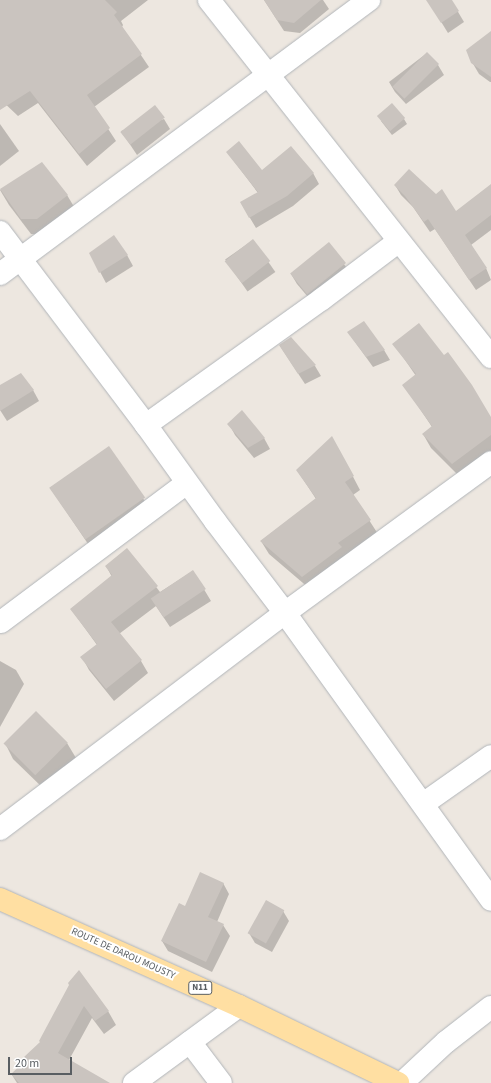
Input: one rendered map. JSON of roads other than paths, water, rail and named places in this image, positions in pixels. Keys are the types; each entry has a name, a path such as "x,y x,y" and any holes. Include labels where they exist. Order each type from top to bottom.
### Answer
{"main road":[{"name":"ROUTE DE DAROU MOUSTY","path":"0,899 239,1006 398,1083"}],"street":[{"path":"209,0 491,357"},
{"path":"0,274 21,260 369,0"},
{"path":"0,232 146,425 187,483 285,613 423,804 489,892"},
{"path":"146,425 322,299 399,241"},
{"path":"0,829 285,613 491,462"},
{"path":"1,622 187,483"},
{"path":"423,804 491,756"},
{"path":"134,1083 239,1006"},
{"path":"402,1083 446,1042 491,1007"},
{"path":"190,1042 221,1083"}]}
